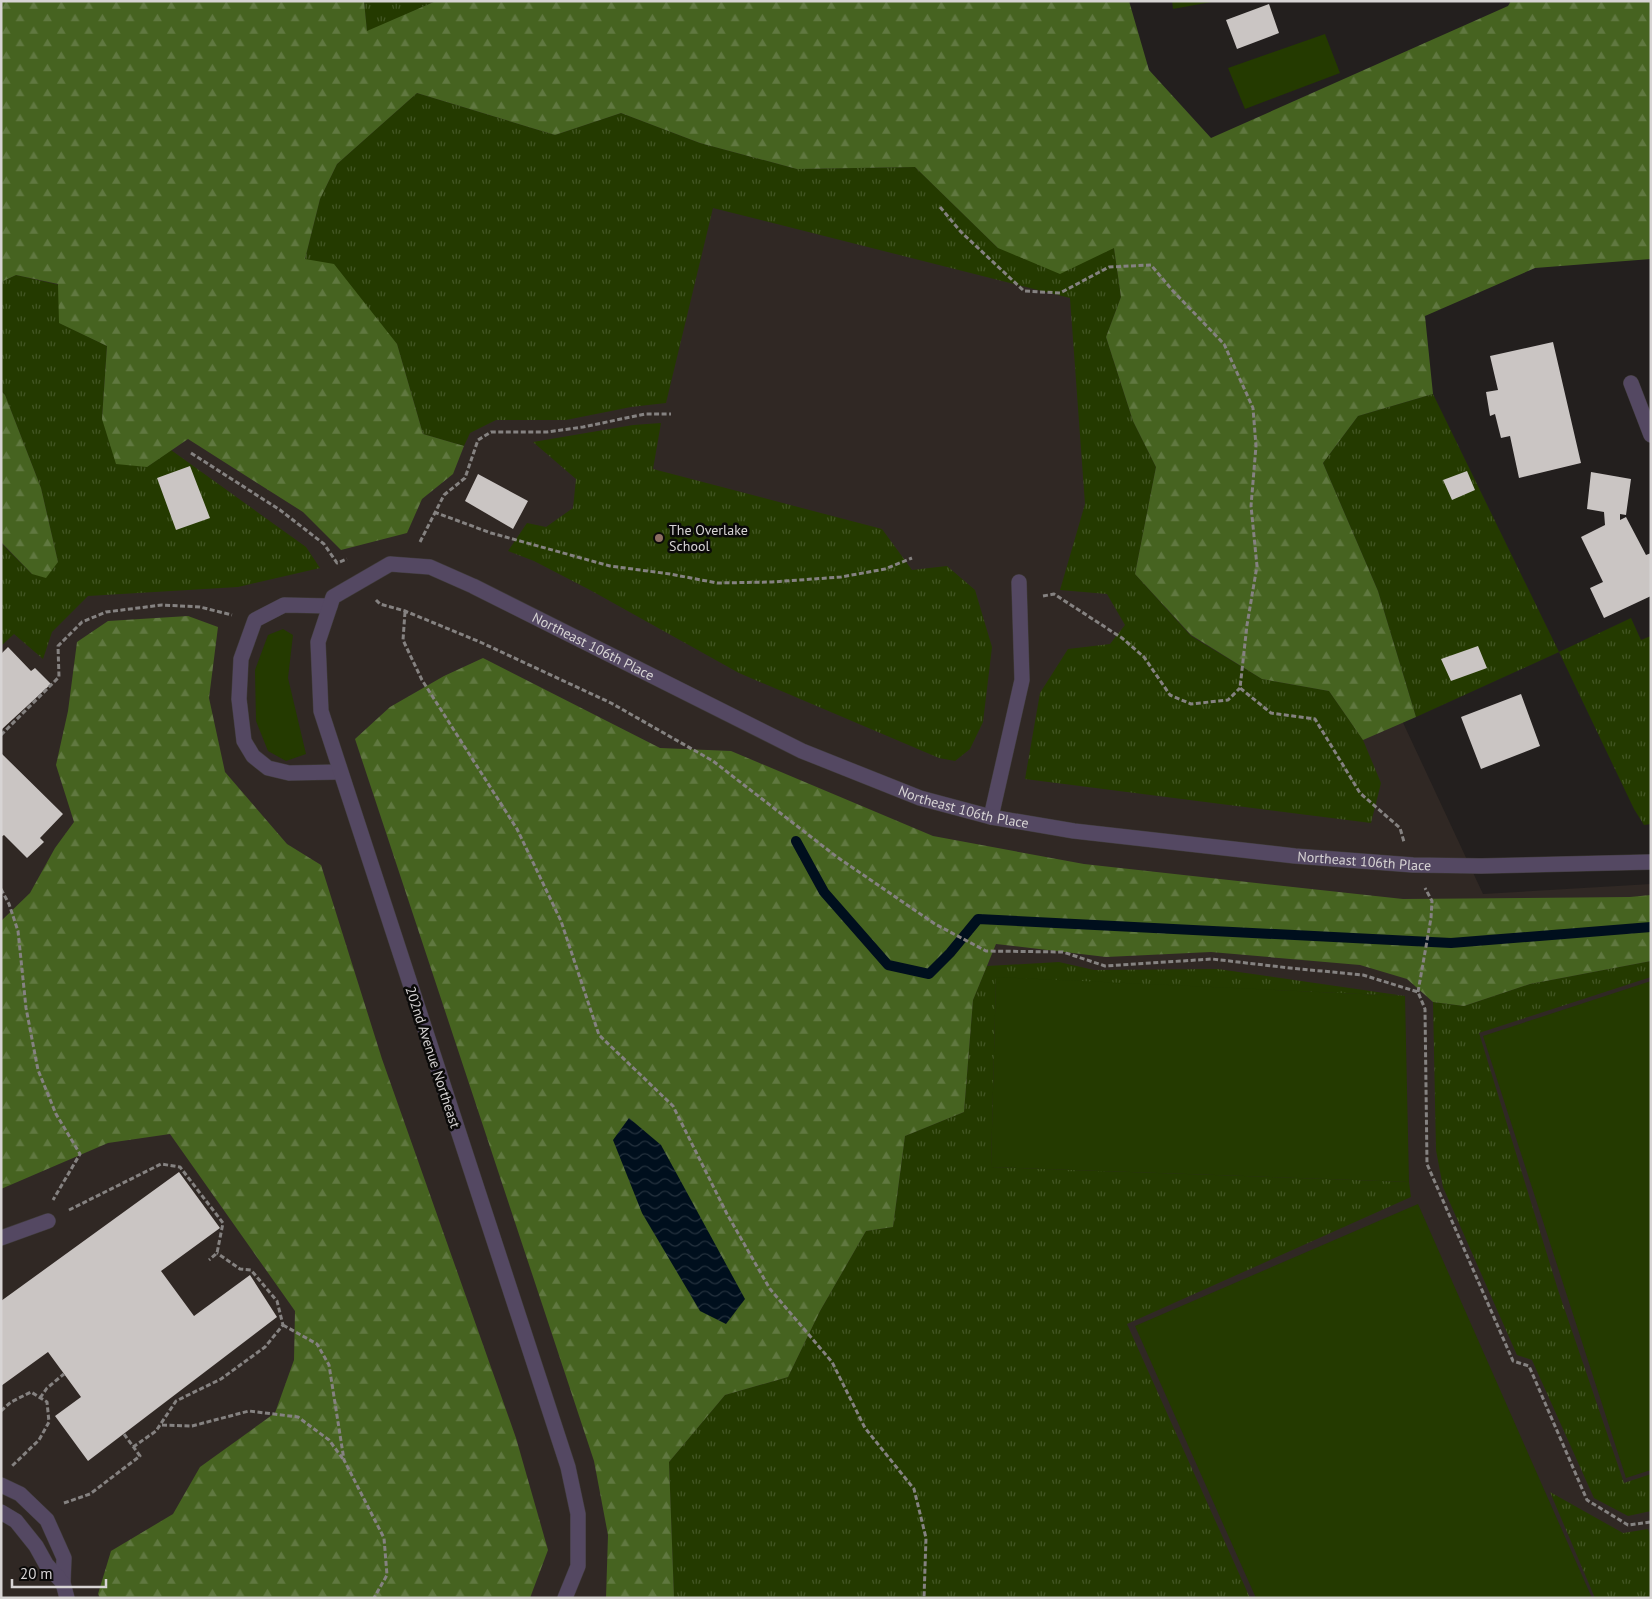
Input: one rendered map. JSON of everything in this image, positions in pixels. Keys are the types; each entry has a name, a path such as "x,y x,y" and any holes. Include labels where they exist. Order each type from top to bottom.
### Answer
{"street":[{"path":"1631,383 1651,435"},
{"name":"Northeast 106th Place","path":"331,602 390,564 430,567 482,591 802,751 920,798 992,818 1074,831 1276,854 1413,865 1491,866 1651,862"},
{"path":"992,818 1022,680 1019,582"},
{"path":"331,602 284,605 254,620 240,659 239,699 244,741 253,756 268,768 289,773 339,772"},
{"name":"202nd Avenue Northeast","path":"331,602 318,642 320,710 565,1458 578,1514 578,1566 565,1598"},
{"path":"1,1238 48,1221"},
{"path":"4,1478 48,1520 64,1558 65,1590"},
{"path":"1,1512 16,1521 36,1546 46,1564 65,1590"}],"path":[{"path":"940,207 961,232 1024,291 1060,293 1109,267 1151,265 1224,344 1253,408 1256,446 1252,506 1258,566 1247,625 1240,688 1228,700 1190,704 1170,695 1144,657 1122,638 1054,594 1020,599"},
{"path":"412,544 420,543 444,495 465,478 478,440 491,432 547,432 583,427 645,414 671,414"},
{"path":"192,453 280,510 324,544 337,563 354,556"},
{"path":"434,512 491,533 610,566 670,574 717,584 840,577 885,569 912,558"},
{"path":"382,596 375,599 380,604 405,611 480,642 610,702 714,761 837,857 934,924 986,951 1063,952 1105,966 1212,959 1363,974 1418,992"},
{"path":"1,735 59,678 58,646 82,622 106,612 162,605 200,607 254,620"},
{"path":"405,611 403,640 422,680 517,829 561,921 599,1035 673,1106 727,1214 770,1289 832,1362 865,1428 914,1489 926,1538 924,1598"},
{"path":"1240,688 1272,713 1315,719 1360,793 1400,828 1404,843"},
{"path":"1421,882 1432,901 1431,918 1418,992 1426,1009 1428,1164 1513,1361 1529,1366 1587,1500 1628,1525 1651,1522"},
{"path":"1,889 9,904 18,931 26,1008 38,1070 56,1114 80,1154 54,1200 48,1221"},
{"path":"48,1221 161,1164 180,1168 223,1223 217,1253 209,1260"},
{"path":"217,1253 240,1269 251,1270 277,1301 283,1326 317,1344 328,1365 344,1460"},
{"path":"133,1447 156,1431 176,1401 221,1379 265,1347 283,1326"},
{"path":"40,1398 47,1388 64,1374"},
{"path":"1,1411 11,1402 31,1392 47,1402 49,1422 39,1440 4,1478"},
{"path":"161,1424 192,1426 249,1411 298,1417 329,1440 344,1460 384,1538 387,1575 374,1598"},
{"path":"60,1507 64,1503 90,1494 140,1456 124,1434"}],"shaded area":[{"name":"The Overlake School","path":"436,1 1066,1 1483,894 1651,884 1651,1598 1,1598 1,192"}],"green space":[{"path":"1,1 364,1 367,31 436,1 1129,1 1149,70 1211,138 1508,6 1511,1 1651,1 1651,259 1535,268 1425,316 1433,394 1358,416 1323,463 1378,591 1416,717 1363,740 1329,691 1262,679 1191,635 1135,574 1156,467 1133,421 1106,337 1121,297 1114,248 1060,274 998,248 915,167 797,169 700,143 621,113 555,135 417,93 337,164 320,199 305,259 334,264 397,344 423,434 464,446 453,474 422,499 407,533 341,550 303,512 188,439 147,467 116,464 102,419 107,346 59,323 58,284 16,275 1,282"},
{"path":"364,1 436,1 367,32"},
{"path":"1172,1 1217,1 1173,9"},
{"path":"1325,34 1340,73 1245,109 1228,68"},
{"path":"417,93 555,135 621,113 700,143 797,169 915,167 998,248 1114,247 1121,297 1106,337 1133,421 1156,467 1135,574 1191,636 1262,679 1329,691 1363,740 1381,783 1371,823 1025,779 1040,693 1068,649 1110,644 1125,625 1107,594 1060,590 1085,504 1070,298 713,208 666,403 631,407 566,420 496,420 470,433 464,446 423,434 397,344 305,259 320,199 337,164"},
{"path":"16,275 59,285 60,323 107,346 102,419 147,467 171,450 306,547 320,568 238,587 88,596 52,632 43,659 14,634 1,646 1,543 32,574 58,562 41,488 5,395 1,391 1,282"},
{"path":"1,391 5,395 41,488 58,562 46,578 32,574 1,542"},
{"path":"1433,394 1559,652 1416,717 1378,591 1323,463 1358,416"},
{"path":"661,423 653,469 882,529 912,570 947,566 975,590 992,647 983,722 970,749 955,761 939,758 739,673 590,590 534,561 508,551 527,523 546,527 573,508 576,479 533,442 633,425"},
{"path":"188,616 218,627 209,698 225,772 287,844 321,865 382,1059 516,1438 548,1550 530,1598 100,1598 98,1594 111,1551 173,1514 200,1467 275,1413 294,1360 295,1311 170,1134 108,1143 1,1189 1,921 30,893 55,848 74,822 56,765 68,711 77,642 108,621"},
{"path":"1631,618 1641,640 1651,636 1651,824 1644,825 1634,809 1559,652"},
{"path":"283,629 293,635 288,678 306,754 286,761 268,751 256,721 255,670 268,635"},
{"path":"483,658 660,748 731,751 933,836 1084,864 1403,899 1630,897 1651,895 1651,961 1530,984 1464,1006 1433,1002 1407,979 1360,965 1211,952 1106,957 996,944 973,1000 964,1112 905,1136 893,1227 866,1231 820,1311 788,1377 725,1395 669,1462 674,1598 606,1598 608,1535 594,1461 355,739 390,707 444,676"},
{"path":"1651,961 1651,977 1479,1033 1558,1290 1624,1483 1651,1474 1651,1511 1628,1516 1594,1498 1532,1360 1517,1355 1443,1187 1436,1150 1433,1002 1464,1006 1530,984"},
{"path":"1059,962 1094,970 1218,969 1405,996 996,978 991,1167 1409,1182 1411,1197 1127,1324 1250,1598 674,1598 669,1462 725,1395 788,1377 820,1311 866,1231 893,1227 905,1136 964,1112 973,1000 987,966"},
{"path":"996,977 1405,996 1409,1182 991,1167"},
{"path":"1651,981 1651,1470 1626,1478 1483,1036"},
{"path":"1418,1204 1592,1598 1256,1598 1135,1326"},
{"path":"1550,1492 1623,1533 1648,1529 1651,1538 1651,1598 1595,1598"}],"water":[{"path":"629,1118 661,1145 745,1299 726,1324 700,1311 642,1213 613,1140"}],"building":[{"path":"1269,4 1279,33 1237,49 1226,20"},
{"path":"1553,342 1581,463 1519,478 1510,436 1501,438 1495,414 1490,416 1486,392 1498,390 1490,356"},
{"path":"190,466 210,518 176,530 157,478"},
{"path":"1467,471 1475,490 1452,500 1443,480"},
{"path":"1591,472 1631,479 1626,515 1620,514 1620,520 1626,517 1646,555 1651,553 1651,596 1604,618 1590,588 1603,582 1581,537 1605,525 1604,512 1587,509"},
{"path":"478,474 528,501 513,529 465,501"},
{"path":"1478,646 1487,668 1451,681 1441,659"},
{"path":"8,647 31,671 35,668 51,684 1,730 1,654"},
{"path":"1521,694 1540,746 1481,769 1461,717"},
{"path":"1,753 63,814 40,838 44,842 27,858 4,835 1,837"},
{"path":"179,1172 220,1228 161,1271 194,1316 250,1275 277,1317 88,1461 55,1416 81,1397 48,1352 1,1386 1,1301"}],"waterway":[{"path":"796,841 824,892 888,965 929,974 950,953 978,919 1451,943 1651,927"}],"place":[{"name":"The Overlake School","path":"659,538"}]}
